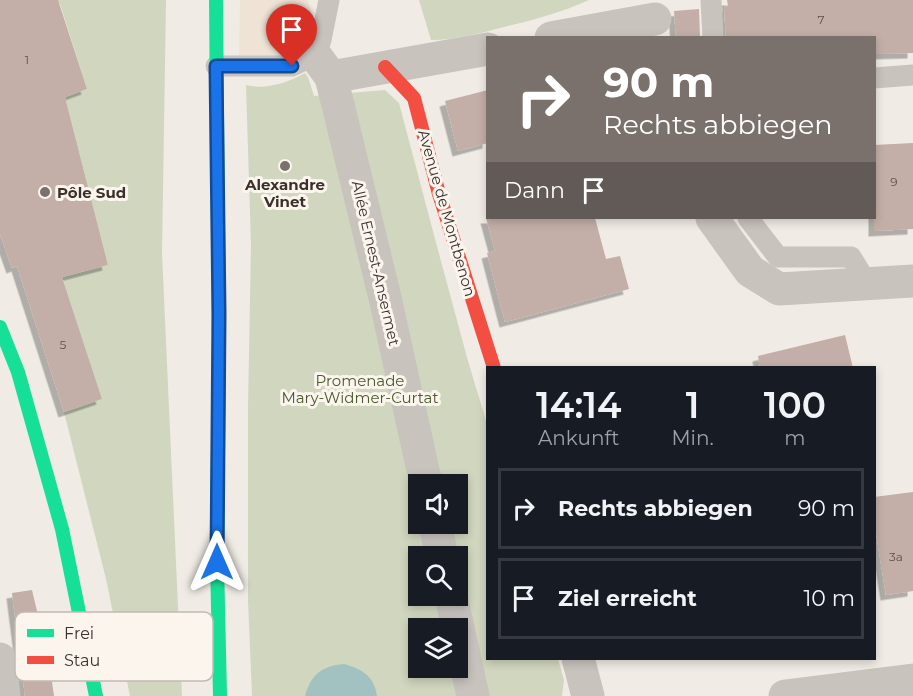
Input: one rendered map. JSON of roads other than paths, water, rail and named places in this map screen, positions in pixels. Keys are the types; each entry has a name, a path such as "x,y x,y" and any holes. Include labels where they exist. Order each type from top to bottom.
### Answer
{"street":[{"path":"216,0 219,313 217,562 220,696"},
{"path":"562,36 656,19"},
{"path":"323,66 386,67 486,49"},
{"name":"Allée Ernest-Ansermet","path":"323,66 386,302 424,474"},
{"name":"Avenue de Montbenon","path":"386,67 414,98 439,194 493,366"},
{"path":"713,219 750,271 779,290 913,281"},
{"path":"0,327 18,372 62,529 79,612"},
{"path":"453,606 473,696"},
{"path":"0,659 4,696"},
{"path":"579,660 588,696"},
{"path":"785,696 913,680"},
{"path":"93,681 96,696"}],"lane":[{"path":"216,66 323,66 321,40 329,0"},
{"path":"711,0 712,36"},
{"path":"876,78 913,75"},
{"path":"749,219 778,257 851,257 867,283"}],"water":[{"path":"344,664 366,674 373,683 377,696 305,696 307,688 318,672"}],"place":[{"name":"Alexandre Vinet","path":"285,166"},
{"name":"Pôle Sud","path":"45,192"}],"park label":[{"name":"Promenade Mary-Widmer-Curtat","path":"360,388"}]}
